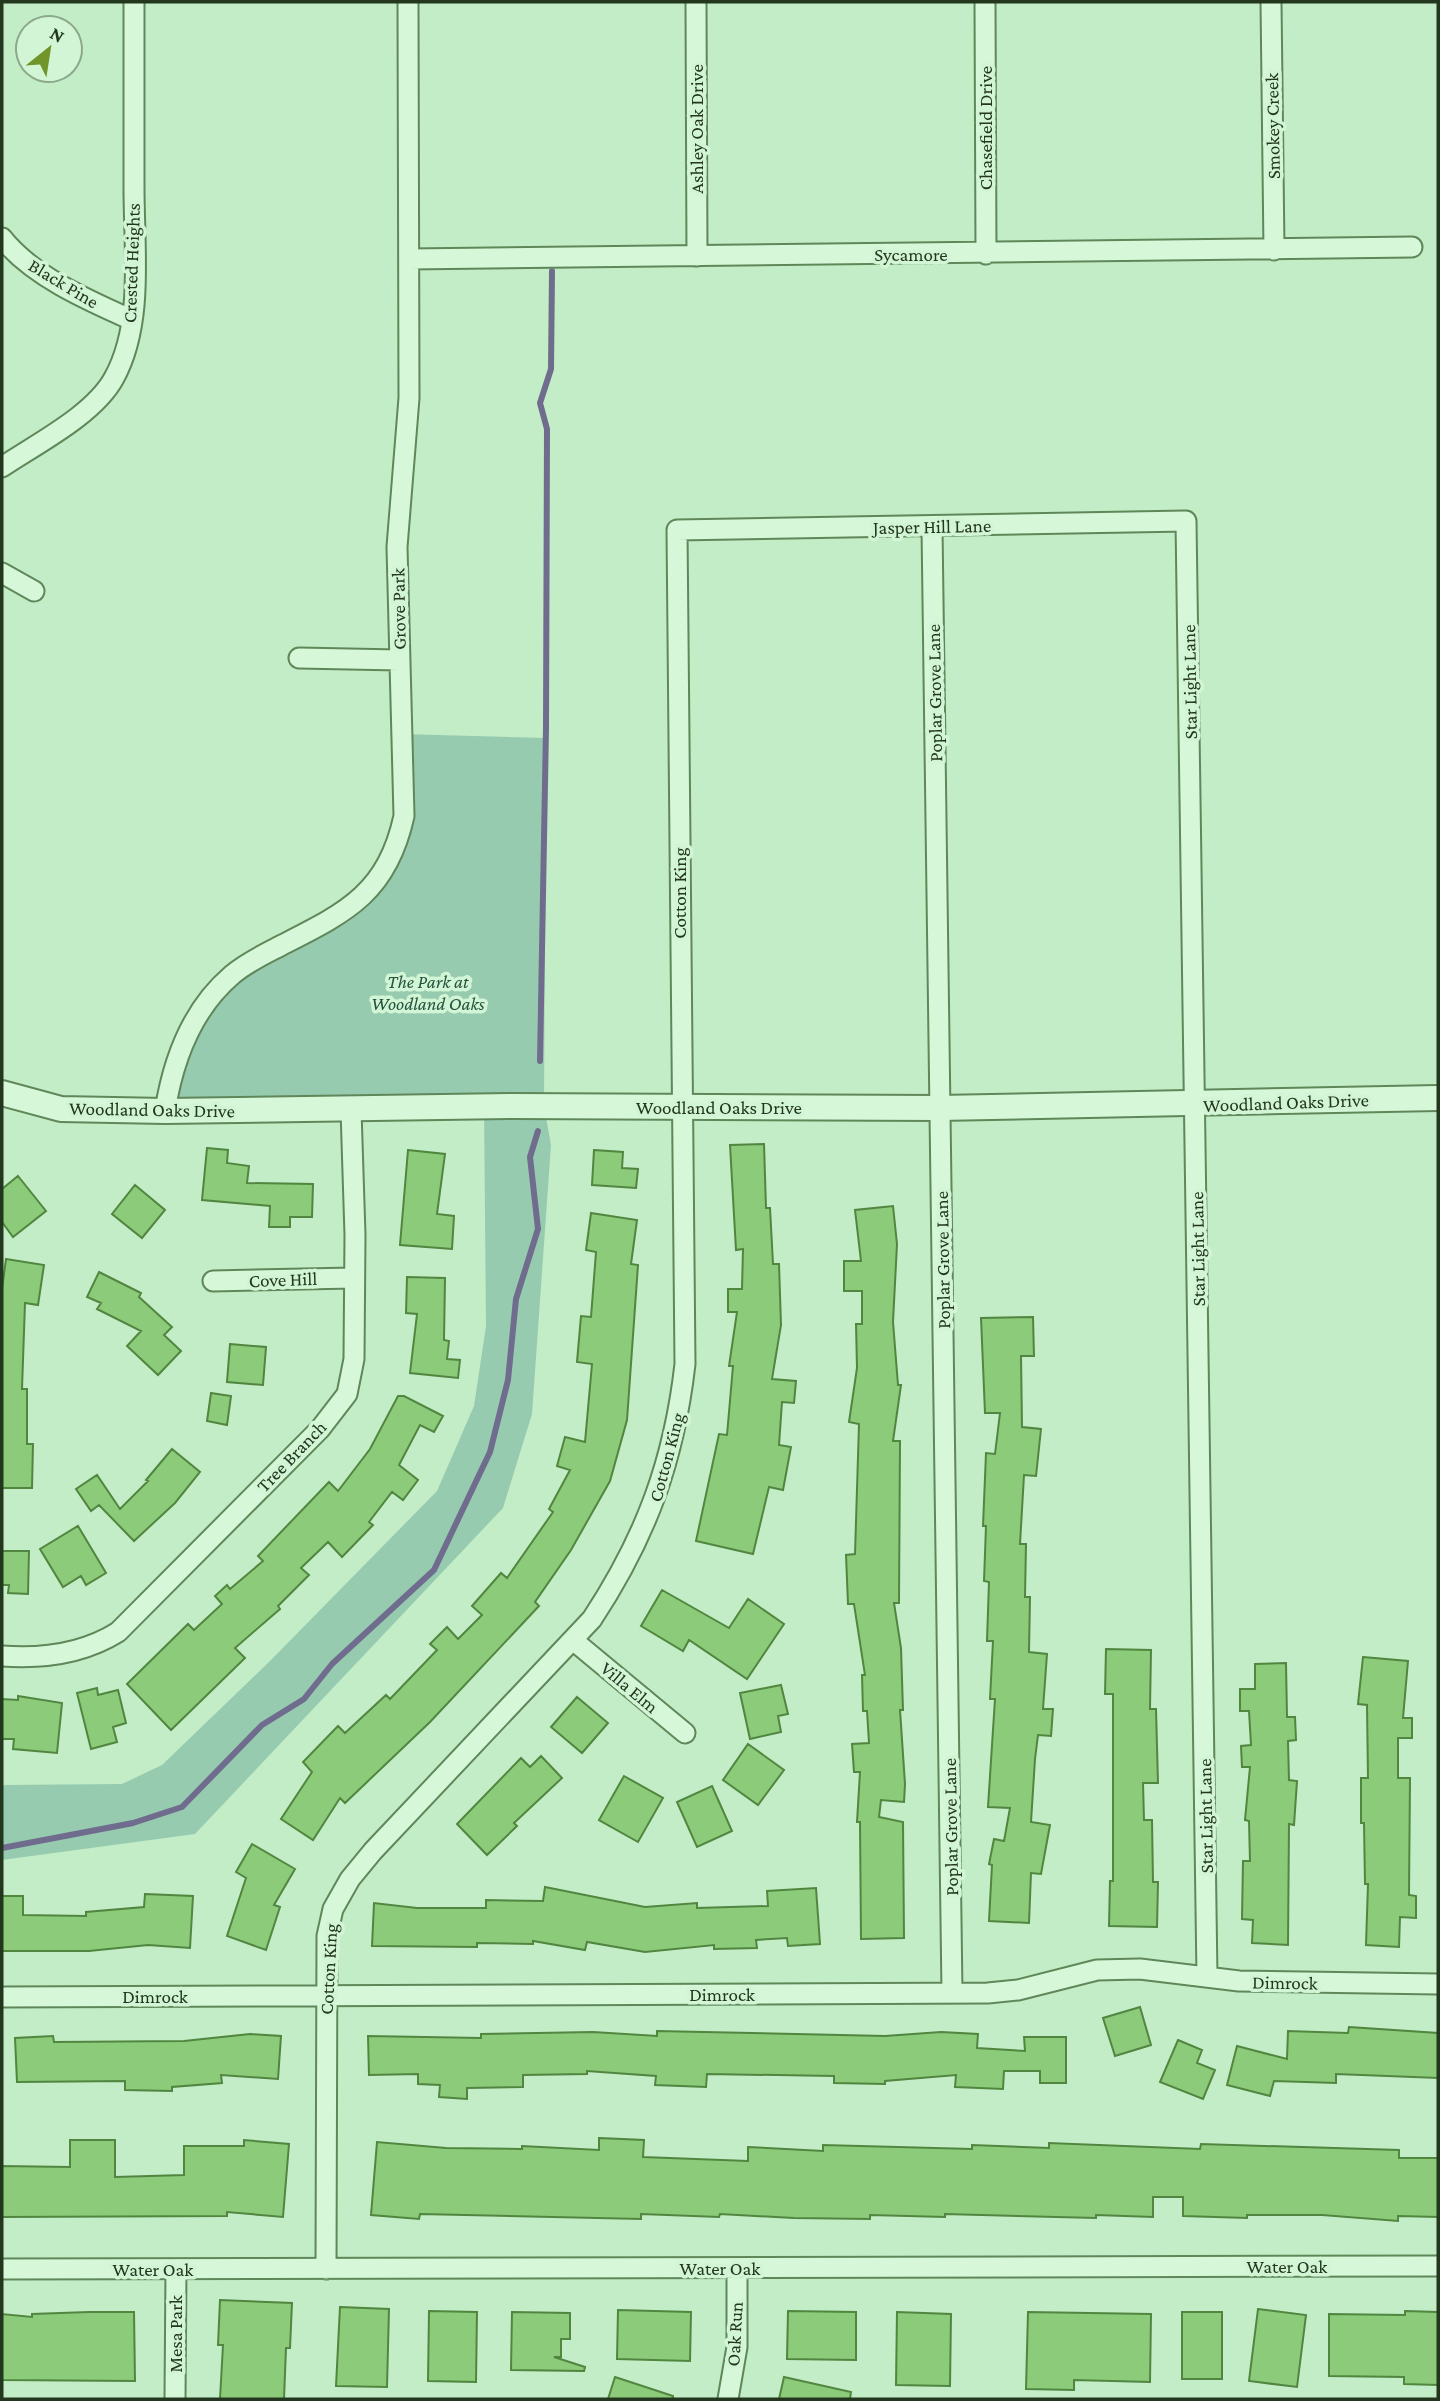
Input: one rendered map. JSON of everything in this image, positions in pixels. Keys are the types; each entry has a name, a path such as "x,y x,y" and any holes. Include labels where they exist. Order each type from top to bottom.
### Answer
{"street":[{"name":"Crested Heights","path":"2,467 89,408 113,380 124,357 132,320 134,2"},
{"name":"Grove Park","path":"164,1111 169,1082 184,1038 207,999 250,962 327,922 360,901 383,872 398,843 404,816 397,547 409,398 408,2"},
{"name":"Ashley Oak Drive","path":"696,2 697,256"},
{"name":"Chasefield Drive","path":"985,2 986,254"},
{"name":"Smokey Creek","path":"1270,2 1274,250"},
{"name":"Black Pine","path":"2,237 33,266 95,303 132,320"},
{"name":"Sycamore","path":"410,259 1412,247"},
{"name":"Jasper Hill Lane","path":"677,530 1186,521"},
{"name":"Star Light Lane","path":"1186,521 1207,1977"},
{"name":"Poplar Grove Lane","path":"932,527 952,1993"},
{"name":"Cotton King","path":"326,2269 325,1995 333,1909 350,1879 373,1850 574,1641 620,1576 660,1490 679,1417 685,1364 680,1108 677,530"},
{"path":"2,573 34,591"},
{"path":"299,658 399,660"},
{"name":"Woodland Oaks Drive","path":"2,1093 61,1109 164,1111 498,1106 939,1108 1438,1098"},
{"name":"Tree Branch","path":"2,1656 24,1658 72,1652 96,1646 118,1632 320,1429 347,1394 354,1359 355,1235 351,1110"},
{"name":"Cove Hill","path":"213,1281 353,1278"},
{"name":"Villa Elm","path":"574,1641 685,1733"},
{"name":"Dimrock","path":"2,1997 952,1993 1018,1990 1097,1970 1140,1969 1239,1981 1438,1984"},
{"name":"Water Oak","path":"2,2269 1438,2266"},
{"name":"Oak Run","path":"728,2399 737,2347 737,2268"},
{"name":"Mesa Park","path":"175,2399 176,2269"}],"green space":[{"name":"The Park at Woodland Oaks","path":"401,734 546,738 544,1106 551,1145 532,1414 503,1508 195,1834 2,1860 2,1785 122,1784 162,1765 270,1661 437,1491 474,1406 486,1326 484,1106 165,1111 207,999 327,922 398,843"}],"building":[{"path":"764,1144 766,1208 770,1208 773,1264 779,1264 781,1325 772,1379 796,1381 794,1403 782,1402 779,1445 791,1447 783,1490 769,1487 753,1554 696,1541 719,1434 727,1435 733,1366 729,1366 737,1312 728,1312 728,1289 742,1289 743,1249 736,1250 730,1145"},
{"path":"207,1148 228,1150 227,1163 249,1166 247,1183 313,1184 312,1217 290,1217 290,1227 269,1227 270,1206 202,1200"},
{"path":"408,1150 445,1154 437,1214 454,1216 452,1249 400,1245"},
{"path":"594,1150 623,1152 622,1168 638,1169 636,1188 592,1185"},
{"path":"18,1176 46,1211 13,1237 2,1222 2,1189"},
{"path":"135,1185 165,1210 142,1238 112,1214"},
{"path":"893,1206 897,1244 893,1322 898,1385 901,1385 893,1441 900,1441 899,1603 894,1603 901,1648 903,1710 900,1710 905,1784 904,1802 881,1800 879,1817 903,1822 904,1938 861,1939 860,1822 857,1822 860,1772 854,1772 852,1744 869,1743 867,1711 863,1711 862,1675 865,1675 854,1604 848,1604 846,1555 855,1554 859,1424 849,1422 857,1368 856,1324 862,1324 862,1291 844,1291 844,1261 861,1261 855,1210"},
{"path":"591,1213 637,1220 631,1264 638,1265 627,1420 610,1481 571,1550 535,1602 539,1606 430,1722 345,1803 340,1798 313,1840 281,1819 312,1772 303,1762 338,1726 345,1733 386,1695 390,1699 437,1650 430,1644 447,1627 458,1639 482,1615 472,1606 501,1573 507,1578 553,1512 549,1509 570,1470 557,1466 565,1437 585,1442 592,1364 577,1362 581,1316 591,1317 596,1252 586,1250"},
{"path":"6,1259 44,1265 38,1305 25,1303 22,1389 27,1389 27,1444 33,1444 32,1488 2,1488 2,1289"},
{"path":"99,1272 141,1293 139,1297 172,1327 164,1335 181,1351 158,1375 127,1346 141,1331 97,1309 101,1303 87,1297"},
{"path":"407,1277 445,1278 444,1340 449,1341 447,1359 460,1360 458,1378 410,1373 417,1314 406,1313"},
{"path":"1033,1317 1034,1356 1021,1356 1022,1427 1041,1429 1036,1476 1024,1475 1020,1544 1026,1544 1025,1597 1030,1597 1029,1652 1047,1654 1043,1709 1053,1709 1051,1736 1038,1735 1035,1759 1031,1822 1050,1825 1041,1874 1031,1873 1029,1923 989,1921 992,1865 989,1864 994,1839 1004,1841 1010,1808 988,1807 995,1699 990,1699 993,1641 987,1641 989,1582 984,1581 986,1526 983,1526 986,1453 995,1454 1000,1413 985,1413 981,1318"},
{"path":"230,1344 266,1347 263,1385 227,1382"},
{"path":"211,1393 231,1396 227,1425 207,1421"},
{"path":"398,1396 404,1396 443,1416 434,1432 420,1425 399,1465 418,1480 403,1500 392,1492 369,1522 373,1525 342,1557 328,1542 301,1568 309,1575 278,1606 280,1609 235,1648 245,1658 171,1730 127,1684 188,1624 194,1630 222,1604 215,1596 227,1585 230,1589 263,1561 258,1556 329,1482 338,1491 370,1449"},
{"path":"172,1449 200,1472 175,1503 134,1541 99,1505 91,1511 76,1489 97,1475 120,1509 148,1481 146,1480"},
{"path":"78,1526 106,1573 86,1585 81,1576 63,1587 40,1549"},
{"path":"2,1551 29,1551 28,1594 8,1593 9,1585 2,1585"},
{"path":"662,1590 729,1628 748,1599 784,1624 747,1679 689,1640 683,1651 641,1626"},
{"path":"1106,1649 1151,1650 1150,1709 1156,1709 1158,1783 1143,1783 1144,1820 1152,1820 1153,1882 1158,1882 1157,1927 1109,1926 1110,1881 1113,1881 1113,1694 1105,1694"},
{"path":"1363,1657 1408,1661 1403,1718 1412,1718 1412,1738 1398,1738 1398,1778 1410,1778 1409,1895 1416,1896 1416,1918 1400,1917 1399,1947 1366,1945 1368,1884 1365,1884 1361,1778 1368,1778 1367,1705 1358,1704"},
{"path":"1286,1663 1287,1717 1295,1717 1296,1740 1288,1741 1289,1780 1297,1781 1294,1825 1289,1824 1288,1945 1252,1943 1253,1920 1242,1919 1243,1861 1250,1861 1249,1821 1245,1820 1250,1767 1242,1767 1241,1746 1251,1745 1249,1711 1240,1711 1240,1689 1255,1689 1255,1664"},
{"path":"781,1685 788,1714 778,1716 781,1732 750,1739 740,1693"},
{"path":"97,1688 98,1695 118,1690 126,1723 113,1727 117,1742 91,1749 77,1693"},
{"path":"18,1696 62,1703 57,1753 13,1749 14,1739 2,1739 2,1699 18,1700"},
{"path":"577,1697 608,1723 582,1753 551,1727"},
{"path":"748,1744 784,1770 758,1805 723,1780"},
{"path":"541,1756 562,1778 514,1823 517,1826 487,1855 457,1824 521,1758 530,1767"},
{"path":"624,1776 663,1798 638,1842 599,1820"},
{"path":"712,1786 732,1831 697,1847 677,1802"},
{"path":"252,1844 295,1869 274,1905 280,1907 266,1950 227,1936 246,1878 236,1872"},
{"path":"545,1887 645,1907 697,1903 697,1908 768,1906 767,1891 816,1888 820,1944 788,1946 787,1938 756,1940 757,1948 714,1949 714,1945 645,1952 587,1942 585,1950 533,1941 533,1944 477,1943 477,1947 372,1946 374,1903 417,1908 486,1908 486,1900 543,1901"},
{"path":"145,1894 193,1896 190,1948 148,1945 89,1951 2,1951 2,1896 23,1896 23,1915 86,1916 86,1912 144,1907"},
{"path":"1140,2007 1151,2045 1115,2056 1103,2018"},
{"path":"1349,2027 1438,2033 1438,2078 1336,2074 1336,2083 1274,2081 1270,2096 1227,2085 1237,2046 1287,2059 1288,2031 1348,2033"},
{"path":"657,2031 885,2036 941,2032 978,2034 977,2048 1025,2051 1024,2037 1066,2037 1066,2083 1040,2083 1040,2071 1004,2071 1003,2089 955,2087 956,2075 885,2081 885,2084 834,2083 834,2076 707,2074 706,2087 655,2085 656,2076 587,2071 587,2074 523,2075 523,2087 467,2088 467,2099 439,2097 440,2085 418,2084 418,2074 369,2075 368,2036 481,2038 481,2034 593,2032 657,2036"},
{"path":"250,2034 281,2036 278,2079 221,2075 222,2083 172,2087 172,2091 125,2090 125,2081 17,2082 15,2038 53,2036 54,2042 184,2041"},
{"path":"1178,2040 1202,2050 1197,2063 1215,2070 1203,2099 1160,2082"},
{"path":"599,2138 644,2140 643,2157 748,2161 748,2147 823,2151 823,2145 972,2149 972,2145 1049,2148 1049,2143 1200,2149 1201,2144 1399,2150 1399,2158 1438,2158 1438,2217 1398,2216 1398,2221 1322,2215 1247,2215 1247,2218 1183,2216 1183,2197 1153,2197 1153,2217 945,2214 945,2217 870,2215 870,2219 641,2214 641,2219 420,2214 419,2219 371,2215 377,2142 446,2148 522,2149 522,2146 599,2150"},
{"path":"70,2140 115,2140 115,2177 184,2175 184,2146 244,2146 244,2140 289,2144 283,2217 227,2212 227,2216 2,2217 2,2166 70,2167"},
{"path":"220,2300 292,2303 290,2348 286,2348 284,2399 220,2399 223,2345 218,2345"},
{"path":"340,2307 389,2309 387,2387 336,2386"},
{"path":"1258,2309 1306,2315 1297,2387 1249,2381"},
{"path":"618,2310 691,2312 690,2361 617,2359"},
{"path":"429,2311 477,2312 476,2382 428,2381"},
{"path":"788,2311 856,2312 856,2360 787,2359"},
{"path":"1405,2311 1438,2312 1438,2385 1404,2384 1404,2377 1329,2376 1329,2314 1405,2315"},
{"path":"134,2312 135,2381 2,2380 2,2314 32,2317 32,2314"},
{"path":"512,2312 570,2313 570,2339 561,2339 561,2357 554,2357 585,2367 584,2371 511,2370"},
{"path":"897,2312 951,2314 950,2386 896,2385"},
{"path":"1028,2312 1151,2314 1150,2382 1074,2380 1074,2390 1026,2389"},
{"path":"1182,2312 1222,2312 1222,2379 1182,2379"},
{"path":"615,2377 673,2396 673,2399 608,2399"},
{"path":"784,2377 851,2392 850,2399 779,2399"}],"waterway":[{"path":"540,1061 546,728 547,429 540,403 551,369 552,271"},
{"path":"2,1848 133,1823 182,1807 262,1725 304,1699 332,1664 434,1570 490,1452 508,1380 516,1299 538,1229 530,1157 538,1131"}]}
